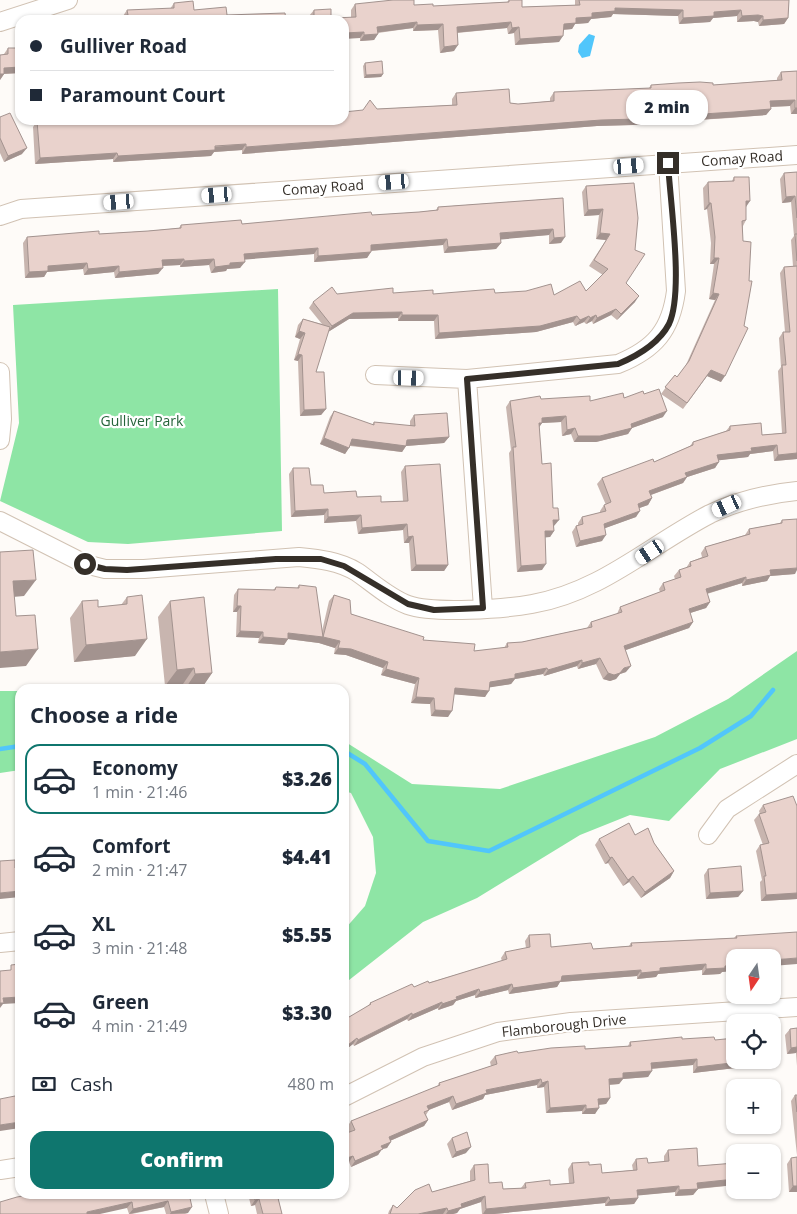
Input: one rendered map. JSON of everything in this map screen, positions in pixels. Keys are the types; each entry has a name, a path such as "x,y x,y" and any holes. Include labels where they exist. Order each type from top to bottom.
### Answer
{"street":[{"path":"22,15 68,0"},
{"path":"0,22 15,17"},
{"name":"Comay Road","path":"0,216 21,209 797,155"},
{"path":"375,374 467,379 618,364 634,357 668,326 673,312 676,291 668,163"},
{"path":"0,372 2,419 0,440"},
{"path":"467,379 483,608"},
{"path":"0,520 85,564 105,569 144,569 299,558 321,559 344,566 408,604 434,610 532,605 587,588 634,562 709,515 758,496 797,491"},
{"path":"708,835 727,809 797,764"},
{"path":"0,943 15,942"},
{"name":"Flamborough Drive","path":"349,1094 423,1057 498,1032 571,1022 797,1006"},
{"path":"0,1170 15,1168"},
{"path":"215,1199 219,1214"}],"green space":[{"name":"Gulliver Park","path":"278,289 282,531 128,544 88,542 0,501 19,423 13,305"},
{"path":"797,651 797,739 720,769 669,821 630,815 580,835 477,898 423,922 349,980 349,924 365,906 376,873 373,837 349,792 349,744 412,784 500,789 655,737 728,699"},
{"path":"0,691 15,691 15,771 0,773"}],"water":[{"path":"589,34 595,36 590,56 582,58 578,52 579,45"}],"building":[{"path":"414,0 414,5 433,4 433,6 522,0 522,7 580,5 579,0 789,0 788,18 763,20 763,16 758,15 742,16 741,10 714,12 714,16 683,18 683,10 615,8 615,11 592,13 592,17 576,18 576,23 564,24 563,36 520,39 519,27 512,28 511,22 457,27 458,45 444,47 443,24 417,25 417,22 377,27 378,34 364,35 364,32 349,33 349,17 356,17 355,4"},
{"path":"193,1 194,10 226,7 227,15 128,15 127,10 174,8 174,3"},
{"path":"331,9 331,15 314,15 314,10"},
{"path":"285,13 285,15 227,15"},
{"path":"8,48 15,48 15,67 4,68 4,74 0,74 0,55 8,54"},
{"path":"382,61 383,74 366,75 365,63"},
{"path":"797,71 797,108 795,108 795,100 770,101 771,109 734,112 687,115 686,112 661,114 661,117 637,119 601,120 246,147 246,144 215,146 215,150 118,156 117,153 40,158 37,125 349,125 349,111 363,110 370,100 377,109 457,105 456,93 509,89 510,103 518,104 554,101 554,92 651,88 651,85 678,83 700,82 713,83 713,85 782,80 781,72"},
{"path":"10,113 27,148 8,156 0,138 0,117"},
{"path":"797,172 797,218 795,196 786,197 784,173"},
{"path":"734,177 749,177 750,201 746,201 746,220 742,221 743,241 751,242 749,281 752,281 744,326 748,328 725,376 711,370 687,403 665,387 675,375 677,377 689,361 719,294 713,293 719,258 714,258 715,237 711,203 709,203 708,182 734,181"},
{"path":"634,183 638,218 635,250 645,254 626,283 639,296 621,314 616,309 597,318 596,315 580,320 577,316 540,326 439,333 438,315 402,315 402,312 353,313 332,326 313,302 332,287 337,294 393,288 393,293 433,290 433,294 494,289 495,293 526,291 551,284 554,295 580,281 586,291 608,269 594,260 610,234 600,233 603,209 588,210 586,186"},
{"path":"563,198 565,237 554,238 553,229 500,233 501,243 448,247 447,239 371,245 371,252 333,255 318,256 318,248 244,254 245,262 215,267 214,259 184,261 184,259 162,260 163,268 119,272 119,266 88,269 87,263 48,266 48,271 29,272 27,237 99,231 99,234 148,231 181,228 181,225 241,220 242,224 371,212 372,215 419,212 438,210 438,207"},
{"path":"795,234 797,234 797,261"},
{"path":"797,266 797,453 778,455 777,445 751,448 752,451 717,455 719,462 685,473 687,477 649,491 652,498 638,504 640,511 604,524 606,535 580,541 576,526 583,524 582,517 606,511 604,505 611,502 602,478 653,459 654,462 693,445 693,442 730,430 730,426 761,423 762,435 786,433 782,365 786,365 783,332 790,332 784,267"},
{"path":"303,319 330,327 316,372 324,372 326,409 304,410 302,355 298,354 305,333 299,331"},
{"path":"659,389 667,411 631,424 632,428 600,436 578,436 575,428 567,430 566,416 542,418 542,423 539,423 542,464 551,463 553,508 558,508 559,520 553,520 554,531 545,531 546,564 521,566 513,447 516,447 510,401 540,396 541,399 590,396 590,401 623,393 624,398 643,391 644,394"},
{"path":"334,411 374,425 374,422 415,426 414,415 447,413 449,437 407,440 406,446 352,439 349,448 324,438"},
{"path":"440,464 448,565 416,565 413,536 408,537 407,524 362,528 361,515 328,517 328,509 295,511 293,468 309,468 311,485 323,485 324,493 356,491 357,497 381,496 381,502 408,501 405,466"},
{"path":"797,519 797,568 770,570 771,575 746,580 746,577 706,589 710,602 689,609 693,622 624,646 631,666 624,668 620,673 614,675 608,673 600,658 582,663 582,660 548,670 547,668 515,674 515,678 490,682 489,691 455,688 452,711 435,710 434,698 416,697 419,678 386,669 388,662 351,649 338,648 340,641 323,637 334,595 350,600 351,614 424,637 423,640 475,644 474,651 508,647 507,643 522,642 592,627 591,622 622,612 620,607 665,590 663,583 681,577 679,570 691,566 690,562 708,556 705,547 750,534 749,529 782,523 782,520"},
{"path":"33,550 36,580 13,581 16,616 35,615 38,649 0,652 0,552"},
{"path":"299,585 316,587 323,637 288,633 288,639 263,637 263,632 240,631 241,606 237,606 238,589 275,590 276,587 299,588"},
{"path":"142,595 147,639 86,645 82,601 98,600 98,607 127,604 127,597"},
{"path":"204,597 212,673 195,674 194,668 177,670 170,601"},
{"path":"793,796 797,806 797,893 766,895 764,876 766,876 760,845 769,843 759,814 766,812 763,805"},
{"path":"629,823 635,835 648,828 654,843 674,871 645,892 633,876 628,880 612,857 610,858 599,839"},
{"path":"15,860 15,892 0,893 0,861"},
{"path":"741,866 743,891 710,893 708,869"},
{"path":"797,932 797,958 781,959 781,949 726,949 725,968 706,969 706,964 660,968 660,971 641,973 641,970 562,976 561,981 513,988 512,984 480,992 479,989 412,1015 412,1013 358,1040 357,1038 349,1044 349,1017 370,1003 412,984 414,987 428,981 429,983 507,959 505,952 530,947 529,935 550,934 551,947 591,943 593,949 632,946 631,943 737,938 736,936"},
{"path":"11,965 15,965 15,997 3,998 4,1003 0,1003 0,971 11,970"},
{"path":"797,1028 797,1047 791,1048 790,1029"},
{"path":"682,1037 682,1039 714,1037 715,1040 726,1039 726,1064 697,1067 697,1059 651,1063 652,1071 623,1073 623,1078 609,1079 610,1098 598,1099 599,1108 586,1109 586,1105 550,1108 548,1081 542,1083 541,1079 486,1090 487,1093 456,1104 453,1096 427,1106 429,1110 424,1112 428,1120 389,1137 391,1142 381,1146 383,1149 355,1161 353,1156 349,1157 349,1132 355,1130 351,1121 440,1085 439,1083 497,1064 495,1056 517,1051 518,1053 551,1048 585,1046 585,1049 631,1046 630,1042"},
{"path":"795,1095 797,1095 797,1112"},
{"path":"15,1096 15,1123 0,1125 0,1099"},
{"path":"467,1132 471,1147 456,1152 452,1138"},
{"path":"697,1148 698,1166 726,1164 726,1180 697,1183 698,1189 679,1190 679,1186 637,1190 638,1198 610,1200 609,1197 486,1209 485,1196 461,1204 462,1207 448,1211 447,1208 418,1214 390,1214 393,1205 397,1208 415,1190 429,1184 432,1192 475,1180 474,1165 488,1164 489,1183 502,1182 503,1189 526,1188 525,1183 550,1180 550,1185 574,1183 572,1163 589,1162 589,1165 601,1164 602,1173 637,1170 636,1159 647,1158 648,1163 669,1161 668,1150"},
{"path":"797,1157 797,1186 793,1186 791,1158"},
{"path":"15,1198 190,1199 192,1207 171,1212 168,1201 133,1209 132,1202 87,1212 87,1214 0,1214 0,1202"},
{"path":"259,1199 278,1199 282,1214 263,1214"}],"waterway":[{"path":"349,754 365,764 428,841 489,851 700,748 751,716 773,690"},
{"path":"0,749 15,747"}],"route":[{"path":"85,564 105,569 127,570 276,559 321,559 356,572 383,591 408,604 434,610 483,608 467,379 618,364 634,357 658,337 668,326 673,312 676,291 668,163"}]}
